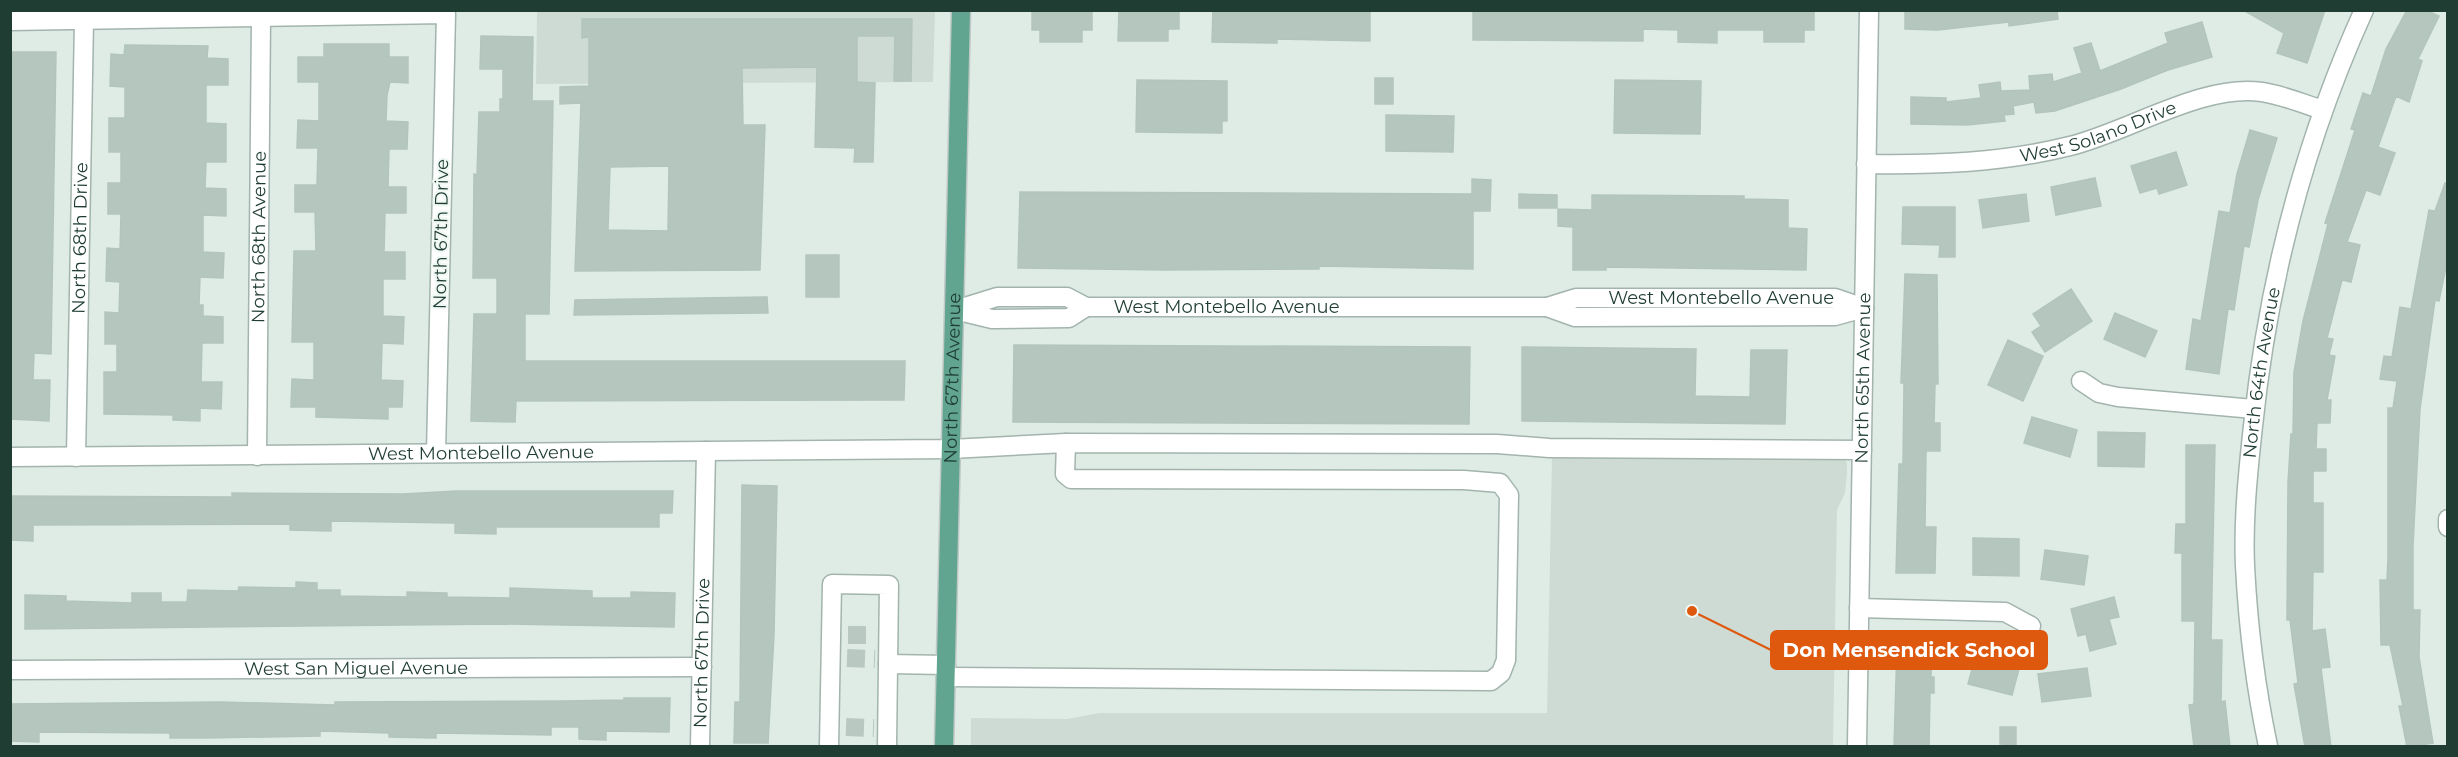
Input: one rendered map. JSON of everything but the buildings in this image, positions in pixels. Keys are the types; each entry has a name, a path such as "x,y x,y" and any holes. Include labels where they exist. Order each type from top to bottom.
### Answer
{"main road":[{"name":"North 67th Avenue","path":"944,747 961,10"}],"street":[{"name":"North 65th Avenue","path":"1857,747 1869,10"},
{"name":"North 64th Avenue","path":"2268,747 2261,712 2245,566 2247,476 2254,409 2274,280 2323,110 2364,10"},
{"name":"North 67th Drive","path":"261,18 446,14 436,453"},
{"path":"10,21 261,18"},
{"name":"North 68th Avenue","path":"257,456 261,18"},
{"name":"North 68th Drive","path":"76,457 84,20"},
{"name":"West Solano Drive","path":"1866,164 1959,164 2032,155 2115,132 2199,99 2240,91 2262,92 2323,110"},
{"name":"West Montebello Avenue","path":"955,309 997,297 1067,297 1086,307 1547,307 1575,317 1835,316 1864,308"},
{"path":"2080,381 2099,393 2118,397 2254,409"},
{"name":"West Montebello Avenue","path":"10,457 951,449 1066,443 1497,444 1549,448 1862,450"},
{"path":"884,660 946,671 1491,681 1501,673 1506,660 1509,495 1500,483 1464,480 1071,479 1065,474 1066,443"},
{"name":"North 67th Drive","path":"700,747 706,451"},
{"path":"2448,519 2448,526"},
{"path":"829,747 837,727 840,635 832,584 889,585 882,635 884,660 880,728 887,747"},
{"path":"1859,608 2005,612 2031,626"},
{"name":"West San Miguel Avenue","path":"10,670 702,667"}],"shaded area":[{"path":"537,11 935,11 933,82 536,84"},
{"path":"1552,456 1843,457 1847,463 1847,474 1845,493 1837,510 1833,746 971,746 971,718 1067,719 1099,713 1547,713"}],"tunnel":[{"path":"848,635 875,635"},
{"path":"847,658 875,659"},
{"path":"846,727 874,728"}],"place":[{"name":"Don Mensendick School","path":"1692,611"}]}
